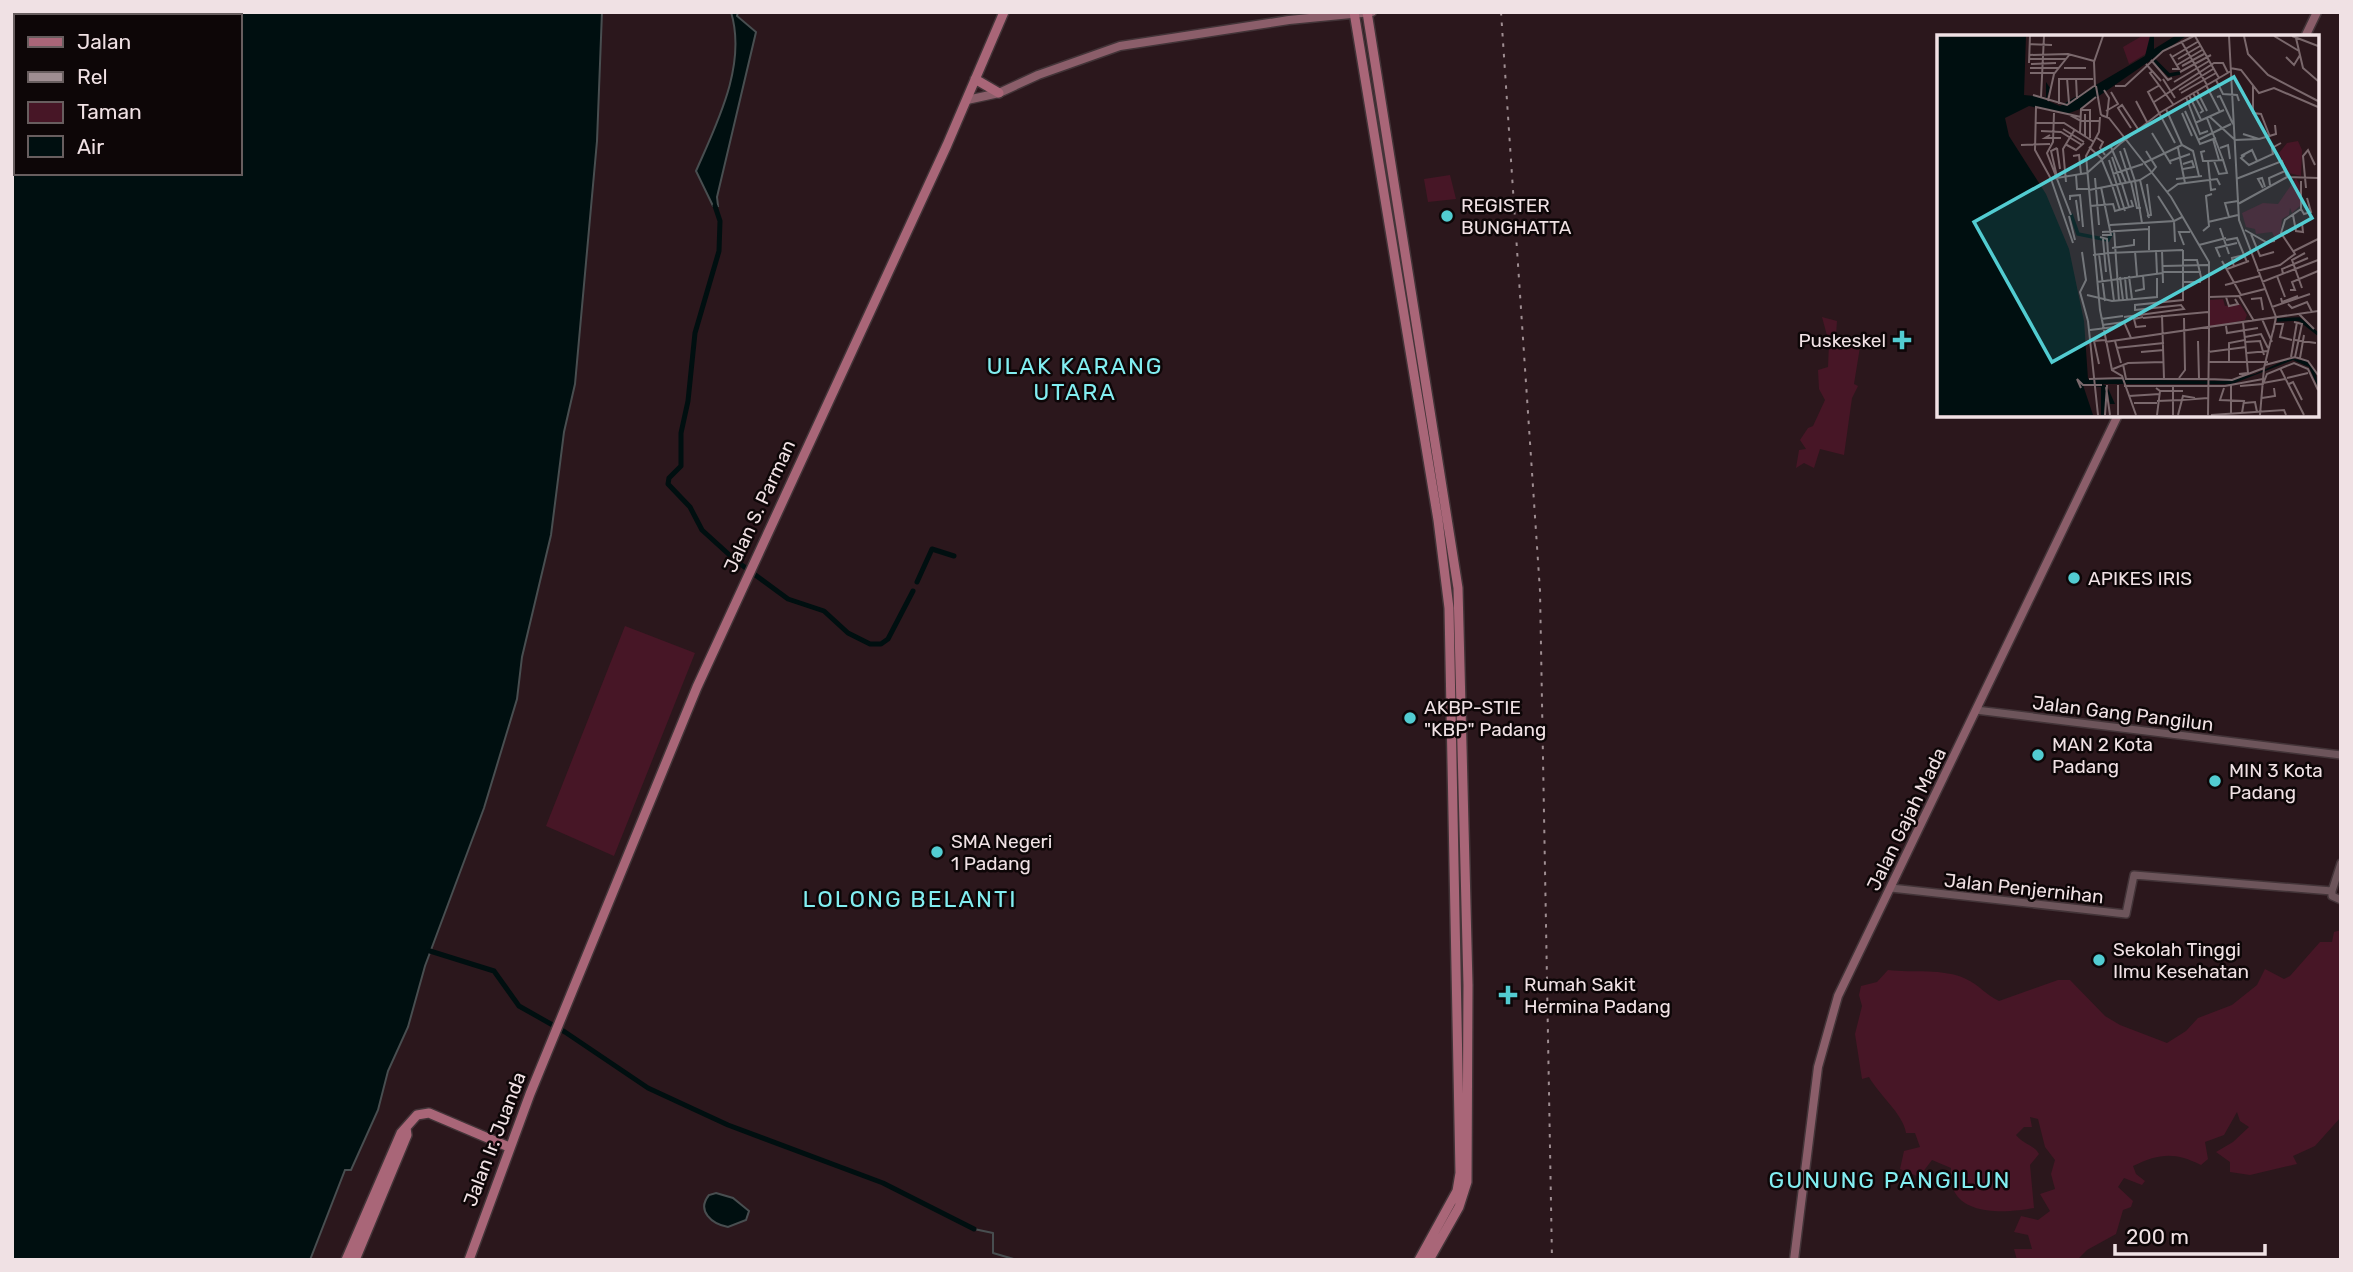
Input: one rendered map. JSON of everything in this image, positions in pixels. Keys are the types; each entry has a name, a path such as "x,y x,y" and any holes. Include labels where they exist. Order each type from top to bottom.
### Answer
{"main road":[{"name":"Jalan S. Parman","path":"558,1026 696,687 967,100 1004,12"},
{"path":"2306,35 2317,12"},
{"path":"967,100 999,93 1050,70 1120,46 1322,14 1369,13 1397,213 1458,588 1458,844"},
{"path":"1354,14 1448,588 1460,869 1467,1182 1459,1207 1429,1260"},
{"path":"975,79 999,93"},
{"path":"1413,370 1424,368"},
{"name":"Jalan Gajah Mada","path":"1794,1260 1823,1041 1841,988 2118,416"},
{"path":"1419,1260 1457,1191 1460,1173 1462,952"},
{"name":"Jalan Ir. Juanda","path":"469,1260 509,1147 558,1026"},
{"path":"346,1260 401,1133 417,1115 429,1113 509,1147"},
{"path":"355,1260 407,1135 406,1128"}],"street":[{"name":"Jalan Gang Pangilun","path":"1976,710 2341,755"},
{"path":"2341,863 2332,891 2332,896 2341,900"},
{"name":"Jalan Penjernihan","path":"1891,888 2126,914 2134,875 2332,891"}],"green space":[{"path":"1450,175 1456,199 1428,202 1424,179"},
{"path":"1822,317 1837,321 1836,335 1849,337 1860,347 1854,384 1858,386 1852,398 1844,455 1820,449 1814,468 1804,463 1796,468 1799,450 1806,449 1800,440 1808,428 1813,426 1825,400 1819,389 1818,370 1828,367 1829,343"},
{"path":"625,626 695,653 614,856 546,826"},
{"path":"2341,930 2341,1117 2315,1146 2293,1156 2297,1164 2250,1175 2230,1172 2230,1162 2216,1152 2233,1142 2249,1127 2240,1121 2237,1112 2224,1135 2205,1142 2208,1159 2201,1165 2183,1158 2167,1156 2133,1166 2136,1174 2145,1181 2142,1185 2124,1178 2118,1187 2133,1201 2131,1207 2123,1210 2116,1234 2087,1250 2077,1260 2017,1260 2014,1249 2032,1249 2028,1235 2014,1232 2021,1216 2038,1220 2050,1211 2040,1194 2055,1189 2051,1174 2055,1160 2045,1147 2038,1119 2030,1117 2032,1127 2024,1127 2016,1135 2039,1154 2030,1165 2034,1208 2014,1211 1979,1209 1960,1199 1954,1191 1951,1168 1932,1160 1919,1177 1900,1169 1904,1151 1920,1147 1915,1133 1906,1133 1901,1119 1869,1077 1862,1079 1855,1034 1862,1006 1859,995 1861,986 1877,982 1888,970 1938,972 1957,976 1970,981 1999,1001 2058,980 2070,980 2105,1016 2120,1025 2167,1043 2186,1031 2198,1018 2232,1005 2257,985 2265,969 2284,979 2290,976 2320,942 2332,942 2334,932"}],"water":[{"path":"12,12 602,12 597,141 575,384 564,432 551,535 522,657 517,699 484,808 425,966 408,1027 388,1071 378,1110 351,1170 345,1170 310,1260 12,1260"},
{"path":"731,12 738,12 737,16 756,32 717,197 718,206 713,206 696,171 721,114 732,73 735,32"},
{"path":"716,1193 733,1198 749,1211 746,1220 728,1227 712,1220 704,1206 709,1195"}],"waterway":[{"path":"715,206 720,221 719,251 695,333 688,401 681,433 681,466 669,478 668,484 690,507 702,530 735,560 788,599 824,611 848,633 870,644 881,644 888,639 913,591"},
{"path":"917,582 932,549 954,556"},
{"path":"430,951 494,971 519,1006 565,1032 648,1088 728,1125 883,1183 974,1229"},
{"path":"974,1229 993,1233 993,1253 1017,1260"}],"railway":[{"path":"1501,12 1540,591 1552,1260"}],"place":[{"name":"REGISTER BUNGHATTA","path":"1447,216"},
{"name":"Puskeskel","path":"1902,340"},
{"name":"APIKES IRIS","path":"2074,578"},
{"name":"AKBP-STIE \"KBP\" Padang","path":"1410,718"},
{"name":"MAN 2 Kota Padang","path":"2038,755"},
{"name":"MIN 3 Kota Padang","path":"2215,781"},
{"name":"SMA Negeri 1 Padang","path":"937,852"},
{"name":"Sekolah Tinggi Ilmu Kesehatan","path":"2099,960"},
{"name":"Rumah Sakit Hermina Padang","path":"1508,995"}],"district":[{"name":"ULAK KARANG UTARA","path":"1075,379"},
{"name":"LOLONG BELANTI","path":"910,899"},
{"name":"GUNUNG PANGILUN","path":"1890,1180"}]}
